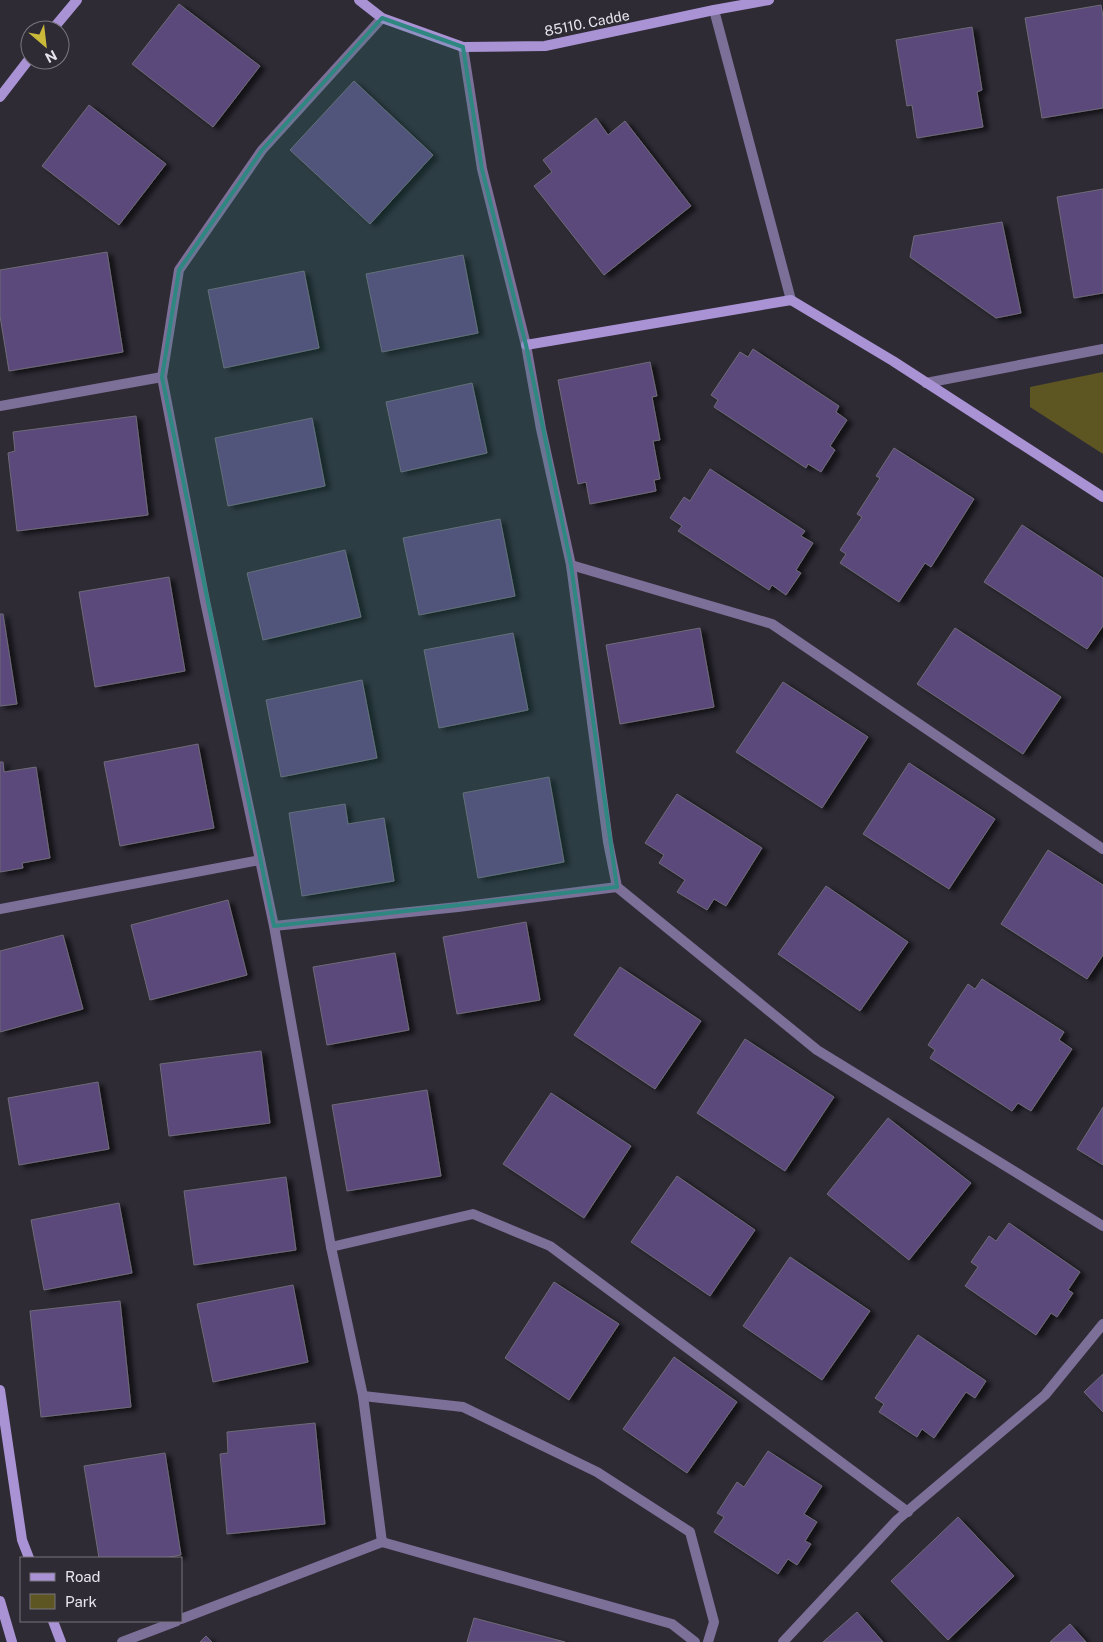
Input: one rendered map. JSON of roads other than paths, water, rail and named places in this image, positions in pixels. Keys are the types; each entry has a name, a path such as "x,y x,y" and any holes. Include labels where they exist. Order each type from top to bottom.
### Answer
{"street":[{"path":"60,20 77,0"},
{"name":"85110. Cadde","path":"359,0 382,18 463,47 546,46 769,0"},
{"path":"714,10 791,300"},
{"path":"382,18 262,150 179,270 162,377 205,601 274,926 331,1247 362,1396 382,1542"},
{"path":"463,47 482,169 526,345 541,429 571,565 608,842 617,887 817,1050 1103,1226"},
{"path":"0,97 21,70"},
{"path":"526,345 791,300 926,383 1103,497"},
{"path":"926,383 1103,349"},
{"path":"0,406 162,377"},
{"path":"571,565 772,624 1103,849"},
{"path":"0,909 260,860"},
{"path":"274,926 458,907 617,887"},
{"path":"331,1247 474,1214 550,1246 908,1512"},
{"path":"783,1642 897,1520 1045,1395 1103,1324"},
{"path":"0,1390 22,1540 29,1557"},
{"path":"362,1396 463,1407 597,1472 690,1532 714,1622 708,1642"},
{"path":"182,1619 382,1542 672,1624 695,1642"},
{"path":"0,1601 12,1642"},
{"path":"53,1622 61,1642"},
{"path":"122,1642 174,1622"}]}
